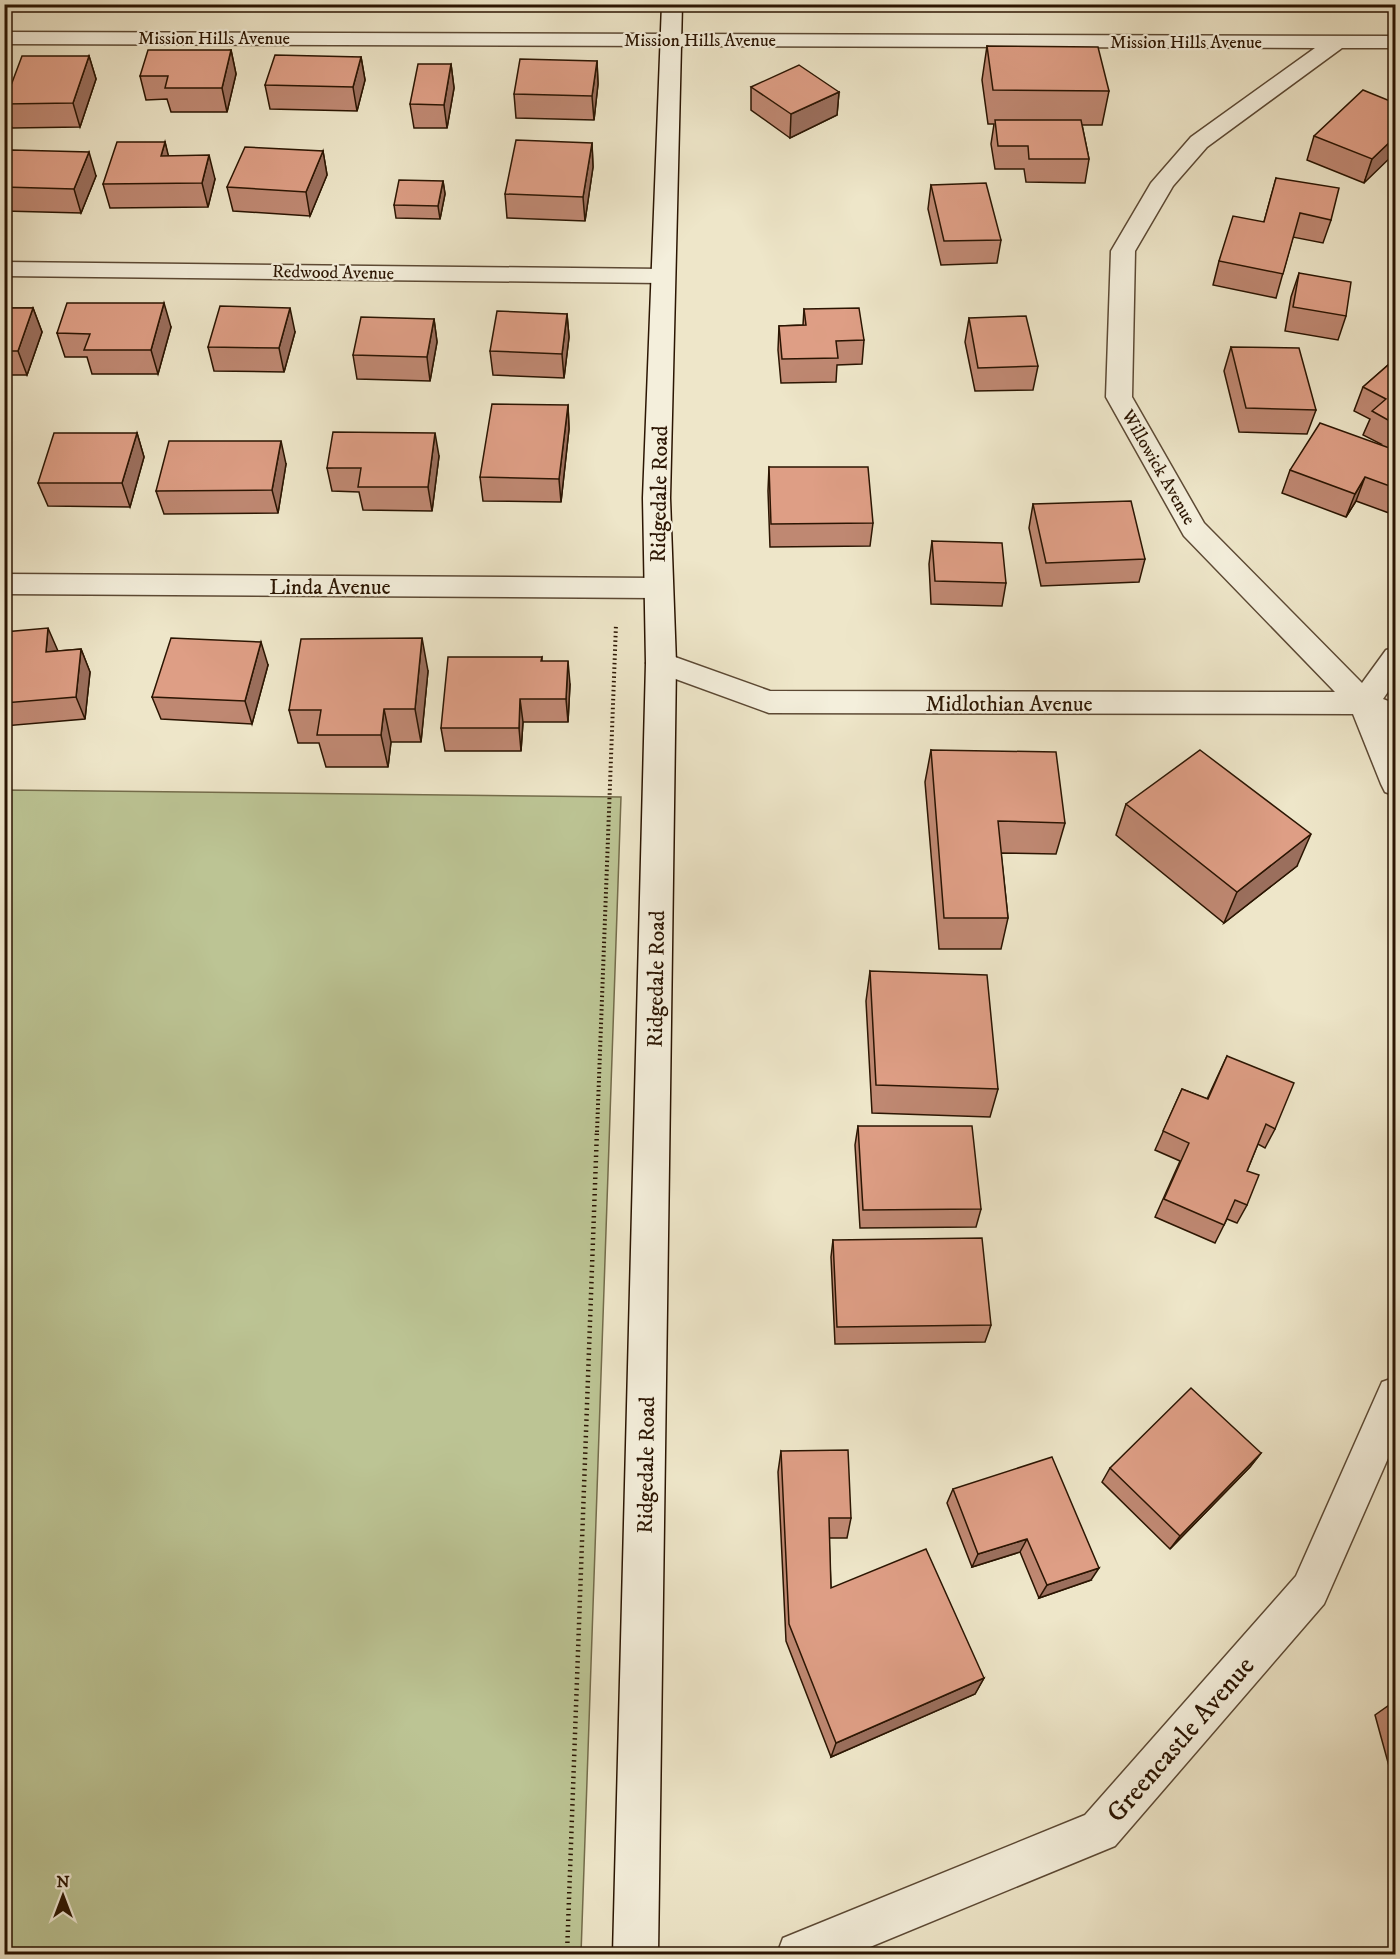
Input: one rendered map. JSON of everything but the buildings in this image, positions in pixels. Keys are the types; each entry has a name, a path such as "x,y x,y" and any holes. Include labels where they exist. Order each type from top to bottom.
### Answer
{"street":[{"name":"Ridgedale Road","path":"635,1954 661,663 656,588 662,276 673,40 672,4"},
{"name":"Mission Hills Avenue","path":"4,38 1395,42"},
{"name":"Willowick Avenue","path":"1337,42 1200,142 1163,183 1123,251 1119,397 1194,529 1364,703 1395,717"},
{"name":"Redwood Avenue","path":"4,269 662,276"},
{"name":"Linda Avenue","path":"4,584 656,588"},
{"path":"1395,657 1364,703 1395,784"},
{"name":"Midlothian Avenue","path":"661,663 769,702 1364,703"},
{"name":"Greencastle Avenue","path":"799,1954 1100,1831 1310,1590 1395,1395"}],"path":[{"path":"567,1954 616,615"}],"green space":[{"path":"5,790 621,797 581,1954 5,1954"}]}
